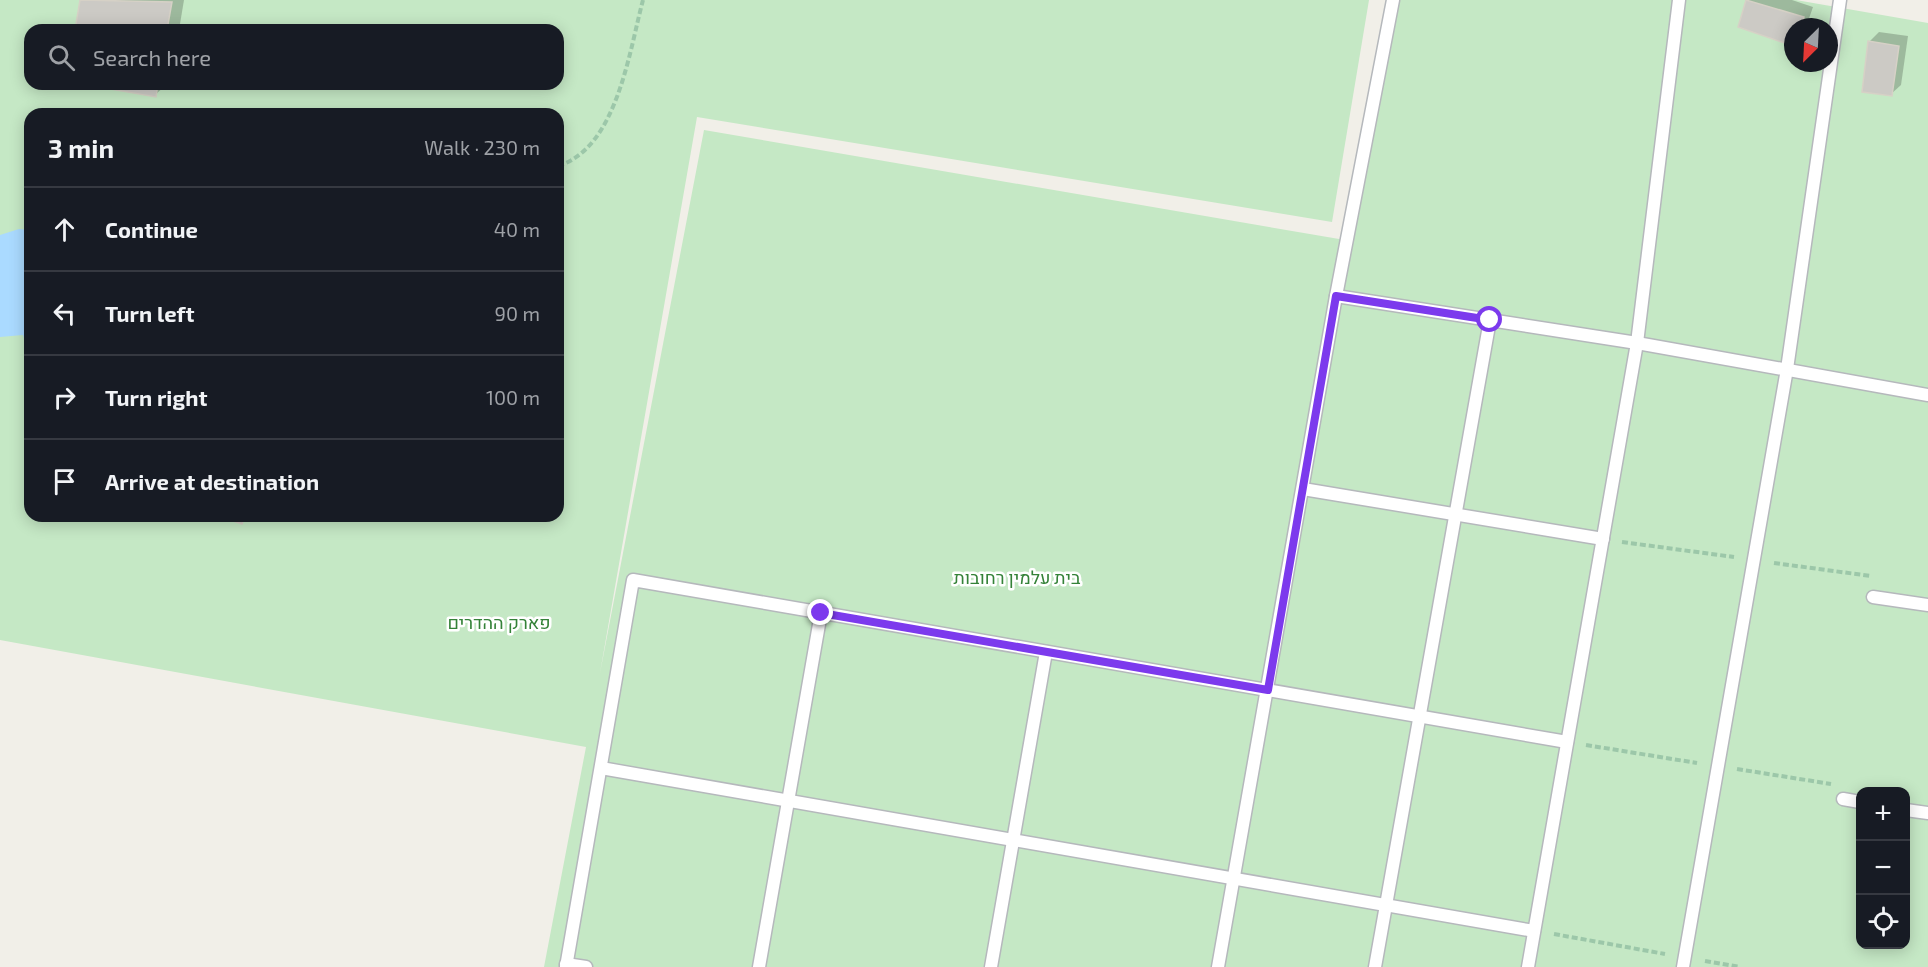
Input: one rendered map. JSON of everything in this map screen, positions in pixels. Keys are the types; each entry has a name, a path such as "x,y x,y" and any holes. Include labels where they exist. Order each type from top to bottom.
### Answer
{"lane":[{"path":"1218,967 1336,296 1393,0"},
{"path":"1528,967 1637,343 1679,0"},
{"path":"1684,962 1787,369 1840,0"},
{"path":"1336,296 1637,343 1928,394"},
{"path":"1375,967 1490,320"},
{"path":"1303,489 1603,539"},
{"path":"586,967 566,965 633,580 1567,742"},
{"path":"1873,597 1928,605"},
{"path":"759,967 821,613"},
{"path":"991,967 1046,652"},
{"path":"601,768 1534,931"},
{"path":"1843,799 1856,801"},
{"path":"1910,811 1928,813"}],"path":[{"path":"564,164 571,162 597,139 618,96 643,0"},
{"path":"1534,931 1684,962 1740,967"}],"green space":[{"name":"בית עלמין רחובות","path":"0,0 1369,0 1332,222 697,117 600,673 704,130 1345,240 1386,0 1796,0 1928,23 1928,967 544,967 586,747 0,640"}],"water":[{"path":"24,229 24,338 23,335 0,337 0,235"}],"building":[{"path":"80,0 172,2 168,24 76,24"},
{"path":"1746,0 1804,17 1784,18 1784,43 1738,27"},
{"path":"1868,41 1899,46 1892,96 1862,92"},
{"path":"116,90 157,90 156,97"}],"route":[{"path":"821,613 1268,690 1336,296 1490,320"}],"park label":[{"name":"פארק ההדרים","path":"499,623"}]}
